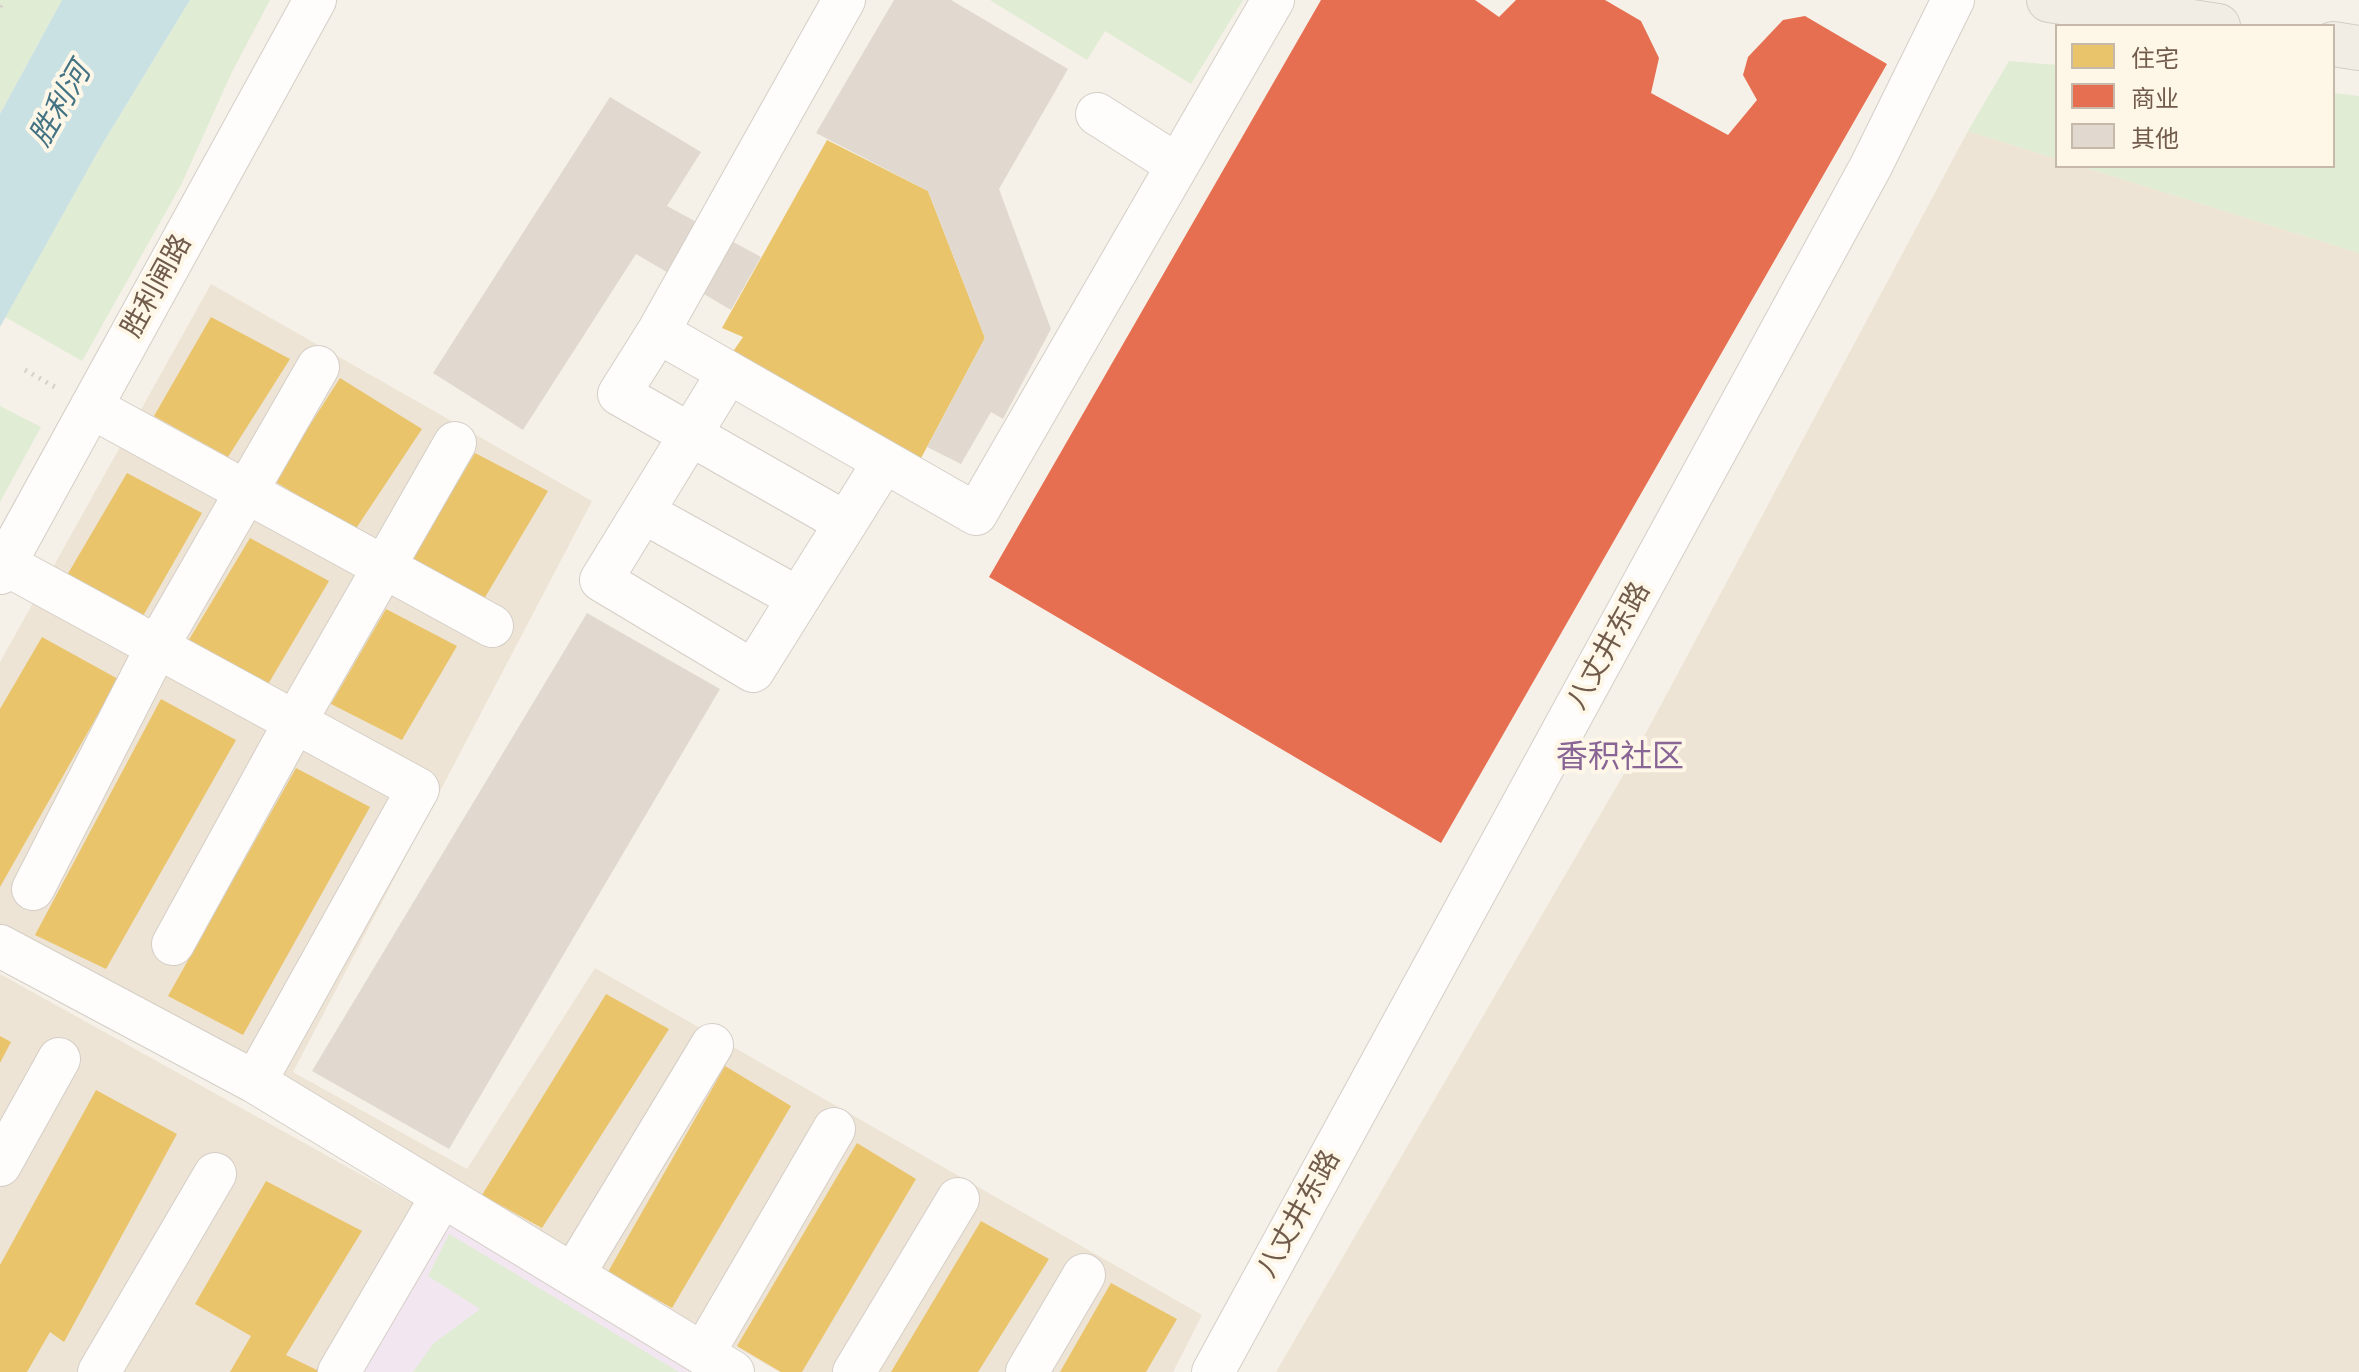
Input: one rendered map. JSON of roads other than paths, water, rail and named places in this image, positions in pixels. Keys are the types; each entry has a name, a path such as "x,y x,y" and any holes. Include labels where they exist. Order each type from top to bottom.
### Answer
{"main road":[{"path":"2049,0 2205,24"},
{"path":"2335,44 2359,48"}],"street":[{"name":"胜利闸路","path":"2,569 315,0"},
{"path":"844,0 658,332 619,394 846,523"},
{"path":"658,332 976,514 1273,0"},
{"name":"八丈井东路","path":"1213,1372 1871,166 1953,0"},
{"path":"1097,114 1177,165"},
{"path":"33,889 157,647 318,367"},
{"path":"728,373 601,580 753,671 884,462"},
{"path":"91,407 492,626"},
{"path":"173,944 295,722 455,443"},
{"path":"643,512 798,598"},
{"path":"2,569 157,647 418,789 255,1082"},
{"path":"0,946 255,1082 718,1363 834,1129"},
{"path":"573,1275 712,1045"},
{"path":"0,1165 59,1059"},
{"path":"99,1372 215,1174"},
{"path":"339,1372 442,1196"},
{"path":"854,1372 958,1199"},
{"path":"1027,1372 1084,1275"}],"water":[{"name":"胜利河","path":"62,0 190,0 100,148 0,327 0,114"}],"district":[{"name":"香积社区","path":"1620,758"}]}
